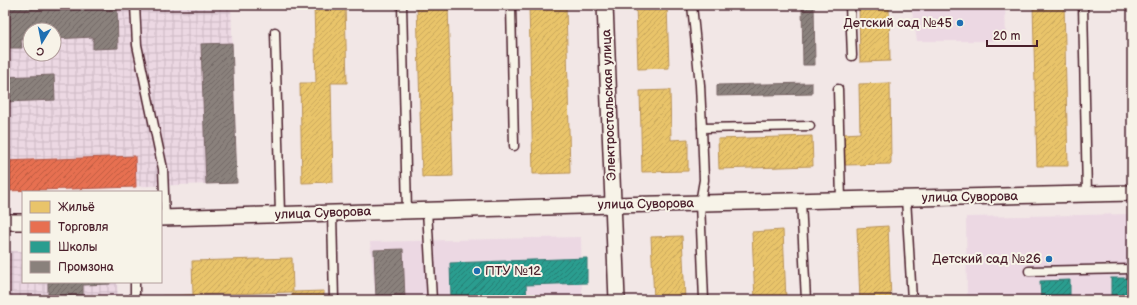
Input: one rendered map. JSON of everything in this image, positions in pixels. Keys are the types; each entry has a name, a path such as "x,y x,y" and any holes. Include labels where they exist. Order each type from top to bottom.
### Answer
{"street":[{"name":"Электростальская улица","path":"605,5 617,300"},
{"name":"улица Суворова","path":"163,218 613,205 1132,193"},
{"path":"5,222 22,222"}],"lane":[{"path":"135,5 137,45 162,169 163,218"},
{"path":"402,5 407,211"},
{"path":"511,5 514,146"},
{"path":"692,5 700,85 702,128 704,180 700,203 704,300"},
{"path":"850,5 852,56"},
{"path":"1083,5 1087,194"},
{"path":"275,32 280,214"},
{"path":"838,89 841,200"},
{"path":"702,128 810,126"},
{"path":"906,198 912,300"},
{"path":"801,201 806,300"},
{"path":"427,210 432,300"},
{"path":"332,213 334,300"},
{"path":"1030,271 1132,269"},
{"path":"135,283 135,300"}],"shaded area":[{"path":"5,5 231,5 237,183 5,191"},
{"name":"Детский сад №45","path":"911,5 1005,5 1006,41 917,41"},
{"name":"Детский сад №26","path":"1132,214 1132,300 967,300 966,217"},
{"name":"ПТУ №12","path":"581,237 582,300 376,300 370,242"},
{"path":"5,251 22,251 22,283 117,283 118,300 5,300"}],"building: Жильё":[{"path":"314,5 345,5 347,83 331,83 333,182 302,183 300,83 316,83"},
{"path":"417,5 448,5 453,176 422,177"},
{"path":"529,5 566,5 570,173 533,174"},
{"path":"636,5 667,5 669,68 638,69"},
{"path":"859,5 889,5 890,61 860,62"},
{"path":"1033,5 1064,5 1068,166 1037,166"},
{"path":"890,83 891,164 845,165 844,134 860,133 859,84"},
{"path":"670,90 671,140 688,139 688,171 642,172 640,91"},
{"path":"812,136 813,166 719,169 718,139"},
{"path":"888,226 891,300 860,300 857,228"},
{"path":"783,230 786,300 755,300 752,232"},
{"path":"682,236 685,300 654,300 651,237"},
{"path":"292,258 293,292 324,291 324,300 292,300 292,292 195,295 195,300 162,300 162,296 193,295 192,261"}],"building: Торговля":[{"path":"135,156 136,187 5,191 5,161"}],"building: Школы":[{"path":"587,258 587,283 526,285 527,300 497,300 497,297 451,299 450,263"},
{"path":"1111,278 1132,278 1132,300 1111,300"},
{"path":"1070,280 1070,300 1041,300 1040,281"}],"building: Промзона":[{"path":"7,5 117,5 118,48 93,49 93,37 62,39 62,22 22,22 22,48 8,48"},
{"path":"802,5 814,5 815,65 803,65"},
{"path":"232,43 237,183 206,184 201,44"},
{"path":"54,75 55,100 5,102 5,77"},
{"path":"812,83 812,94 717,96 717,85"},
{"path":"403,249 405,300 376,300 374,250"},
{"path":"48,283 110,283 83,285 83,300 48,300"}],"place":[{"name":"Детский сад №45","path":"960,23"},
{"name":"Детский сад №26","path":"1049,259"},
{"name":"ПТУ №12","path":"477,271"}]}
